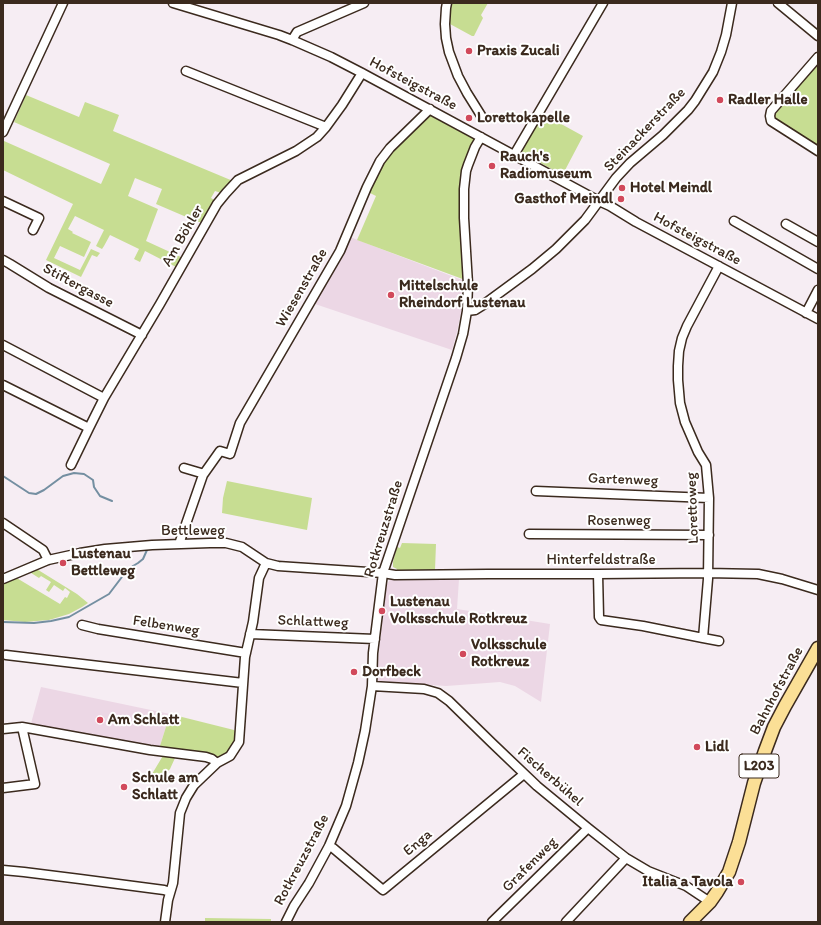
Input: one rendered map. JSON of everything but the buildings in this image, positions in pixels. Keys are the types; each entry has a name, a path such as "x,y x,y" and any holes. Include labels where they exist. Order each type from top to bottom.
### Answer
{"main road":[{"name":"Bahnhofstraße","path":"690,922 710,902 729,872 735,856 758,770 774,727 818,648"}],"street":[{"path":"3,132 63,3"},
{"name":"Hofsteigstraße","path":"173,3 182,4 292,40 362,73 818,320"},
{"path":"292,40 297,32 364,3"},
{"path":"447,3 445,24 449,52 458,76 482,117"},
{"path":"514,155 603,3"},
{"name":"Steinackerstraße","path":"467,311 480,308 556,249 585,220 616,178 630,163 667,131 688,110 713,72 726,35 732,3"},
{"path":"778,3 818,36"},
{"path":"818,57 771,111 770,116 771,120 818,152"},
{"path":"186,71 326,128"},
{"name":"Am Böhler","path":"71,465 104,398 210,216 226,193 238,180 302,148 317,137 326,128 362,73"},
{"name":"Wiesenstraße","path":"178,544 203,475 220,451 230,454 240,423 340,251 380,161 390,148 430,109"},
{"name":"Rotkreuzstraße","path":"286,922 294,906 309,884 329,846 346,806 364,740 372,686 382,573 463,334 467,311 468,284 464,218 464,189 468,164 481,137"},
{"path":"3,201 39,218 33,230"},
{"path":"734,221 818,269"},
{"path":"786,224 818,242"},
{"name":"Stiftergasse","path":"3,260 49,288 142,335"},
{"name":"Lorettoweg","path":"703,638 708,579 709,498 706,465 698,452 685,422 680,402 678,366 680,345 686,326 719,266"},
{"path":"806,313 818,290"},
{"path":"3,345 104,398"},
{"path":"3,384 89,428"},
{"path":"184,468 203,475"},
{"name":"Gartenweg","path":"536,491 709,498"},
{"path":"3,523 43,550 48,560"},
{"name":"Rosenweg","path":"529,534 708,535"},
{"name":"Bettleweg","path":"3,579 48,560 80,553 105,549 152,545 210,543 242,547 266,563 278,566 382,573"},
{"path":"165,922 168,900 173,884 180,813 186,798 194,785 217,763 230,756 239,742 246,653 259,578 266,563"},
{"name":"Hinterfeldstraße","path":"382,573 395,575 758,574 782,579 818,590"},
{"path":"598,574 599,617 602,620 643,626 719,641"},
{"name":"Felbenweg","path":"82,625 98,630 246,653"},
{"name":"Schlattweg","path":"250,634 375,639"},
{"path":"6,654 243,683"},
{"name":"Fischerbühel","path":"372,686 424,689 438,693 449,700 524,774 550,797 626,858 648,872 686,886 710,902"},
{"path":"3,729 22,727 150,750 206,757 217,763"},
{"path":"3,788 35,784 22,727"},
{"name":"Enga","path":"329,846 383,890 524,774"},
{"name":"Grafenweg","path":"492,922 588,828"},
{"path":"566,922 626,858"},
{"path":"3,870 170,892"}],"shaded area":[{"name":"Mittelschule Rheindorf Lustenau","path":"350,237 462,280 461,312 452,350 315,304"},
{"name":"Volksschule Rotkreuz","path":"393,579 459,579 457,609 550,624 541,702 515,686 500,682 446,686 378,681 384,603 387,584"},
{"name":"Am Schlatt","path":"41,687 170,714 159,749 30,727"}],"green space":[{"path":"450,3 488,3 481,15 483,18 474,36 450,24 448,20"},
{"path":"818,62 818,150 772,118"},
{"path":"26,95 79,117 85,102 119,115 113,131 233,181 221,193 215,191 211,198 216,201 203,222 198,222 156,204 162,189 135,178 128,196 158,209 146,241 183,258 178,268 145,251 140,262 134,259 139,249 110,235 102,249 96,246 104,230 75,216 68,229 73,232 72,233 91,242 84,257 60,246 54,258 80,270 91,249 100,253 97,257 92,255 81,277 46,260 73,204 3,170 4,141 101,184 110,164 14,122"},
{"path":"430,109 481,137 468,164 468,281 357,240 376,196 366,191 382,158"},
{"path":"543,114 583,136 563,174 522,153"},
{"path":"227,481 312,498 307,530 222,513 223,498"},
{"path":"402,543 436,544 435,570 397,571 397,569 393,567 393,562 397,547 400,548"},
{"path":"35,568 77,594 88,603 69,614 49,620 25,622 3,620 3,582 15,577 60,604 65,597 67,598 70,592 65,588 63,591 54,585 49,592 46,590 51,582 41,576 39,578 28,571"},
{"path":"170,714 234,730 236,737 232,747 227,753 220,757 159,749"},
{"path":"164,754 179,756 175,758 167,772 168,783 146,784"},
{"path":"205,918 271,919 271,922 205,922"}],"waterway":[{"path":"3,476 29,493 36,494 63,476 74,473 84,474 93,480 94,487 100,496 112,501"},
{"path":"3,622 34,623 69,617 109,594 128,569 143,559 147,550"}],"place":[{"name":"Praxis Zucali","path":"469,51"},
{"name":"Radler Halle","path":"720,100"},
{"name":"Lorettokapelle","path":"469,118"},
{"name":"Rauch's Radiomuseum","path":"492,166"},
{"name":"Hotel Meindl","path":"622,188"},
{"name":"Gasthof Meindl","path":"621,199"},
{"name":"Mittelschule Rheindorf Lustenau","path":"391,295"},
{"name":"Lustenau Bettleweg","path":"63,563"},
{"name":"Lustenau Volksschule Rotkreuz","path":"382,611"},
{"name":"Volksschule Rotkreuz","path":"463,654"},
{"name":"Dorfbeck","path":"354,672"},
{"name":"Am Schlatt","path":"100,720"},
{"name":"Lidl","path":"697,747"},
{"name":"Schule am Schlatt","path":"124,787"},
{"name":"Italia a Tavola","path":"741,882"}]}
